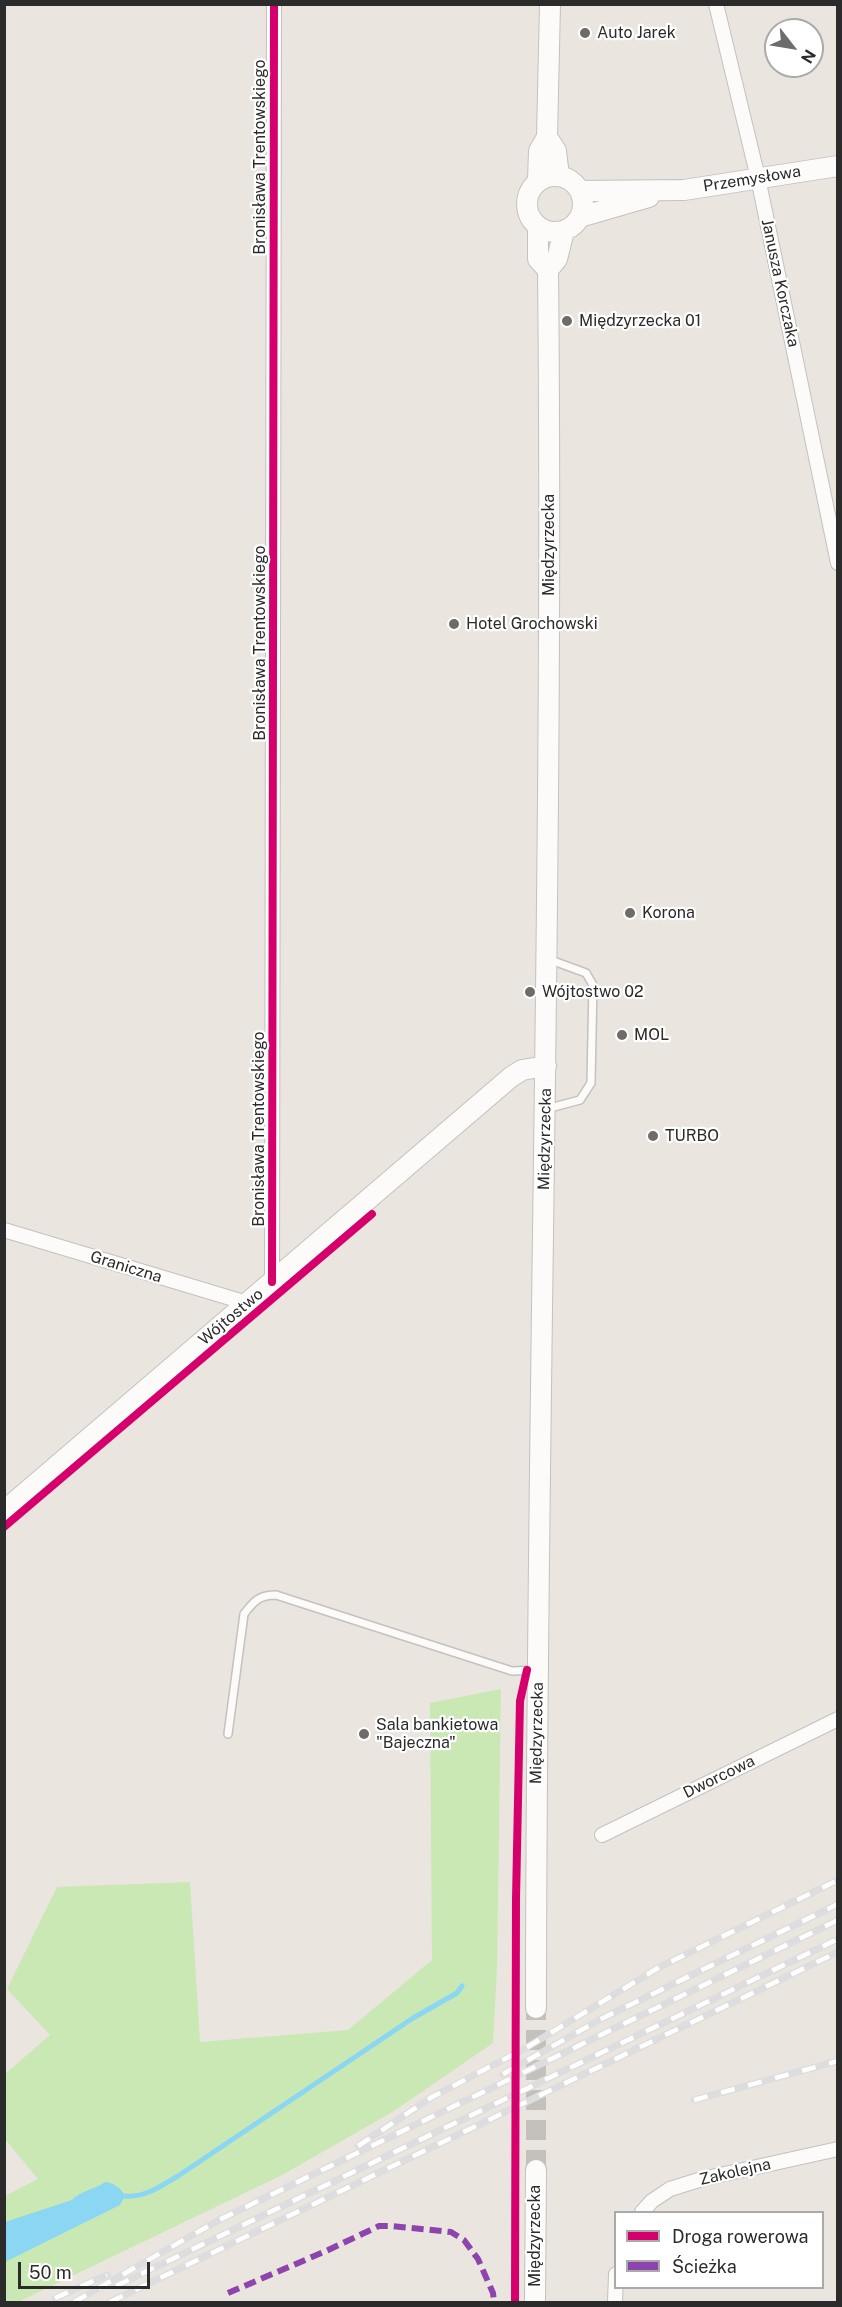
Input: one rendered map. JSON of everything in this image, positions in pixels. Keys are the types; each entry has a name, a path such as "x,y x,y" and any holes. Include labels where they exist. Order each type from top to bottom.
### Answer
{"main road":[{"path":"538,181 538,151 547,137 549,4"},
{"path":"547,137 556,151 560,176"},
{"name":"Przemysłowa","path":"580,217 666,191 837,166"},
{"path":"560,176 572,181 580,191 583,204 580,217 571,228 555,233 538,227 529,216 527,200 533,186 538,181 560,176"},
{"name":"Przemysłowa","path":"580,191 666,191"},
{"name":"Międzyrzecka","path":"538,227 538,259 549,270"},
{"name":"Międzyrzecka","path":"536,2008 546,1109 549,270 557,259 564,231"},
{"name":"Wójtostwo","path":"4,1511 511,1077 522,1070 546,1066"},
{"name":"Międzyrzecka","path":"535,2302 536,2170"}],"street":[{"name":"Bronisława Trentowskiego","path":"273,1282 274,4"},
{"name":"Janusza Korczaka","path":"716,4 758,177 837,563"},
{"name":"Graniczna","path":"4,1230 247,1303"},
{"name":"Dworcowa","path":"602,1835 837,1719"},
{"name":"Zakolejna","path":"643,2211 652,2201 670,2189 702,2179 837,2148"}],"lane":[{"path":"546,1109 580,1100 591,1083 593,985 586,973 547,958"},
{"path":"228,1734 244,1614 264,1595 276,1595 512,1671 538,1670"}],"green space":[{"path":"501,1689 497,1967 493,2043 394,2111 282,2175 18,2302 5,2302 5,2196 38,2179 5,2139 4,2075 50,2035 7,1989 57,1887 190,1882 200,2042 348,2030 432,1960 430,1703"}],"water":[{"path":"105,2182 119,2188 125,2196 120,2205 5,2262 5,2222 72,2200"}],"waterway":[{"path":"125,2196 146,2193 178,2176 413,2018 457,1993 462,1986"}],"tunnel":[{"path":"536,2008 536,2170"}],"railway":[{"path":"358,2146 432,2097 524,2049 658,1968 838,1880"},
{"path":"503,2074 601,2019 838,1904"},
{"path":"74,2302 219,2220 838,1920"},
{"path":"116,2286 838,1939"},
{"path":"110,2302 838,1952"},
{"path":"694,2100 838,2061"},
{"path":"55,2298 107,2275"}],"marked path":[{"path":"228,2293 379,2226 391,2226 451,2232 464,2240 478,2259 493,2293 494,2302"}],"cycle path":[{"path":"272,1282 274,4"},
{"path":"4,1527 372,1214"},
{"path":"515,2302 516,1899 520,1701 527,1670"}],"place":[{"name":"Auto Jarek","path":"585,33"},
{"name":"Międzyrzecka 01","path":"567,321"},
{"name":"Hotel Grochowski","path":"454,624"},
{"name":"Korona","path":"630,913"},
{"name":"Wójtostwo 02","path":"530,992"},
{"name":"MOL","path":"622,1035"},
{"name":"TURBO","path":"653,1136"},
{"name":"Sala bankietowa \"Bajeczna\"","path":"364,1734"}]}
